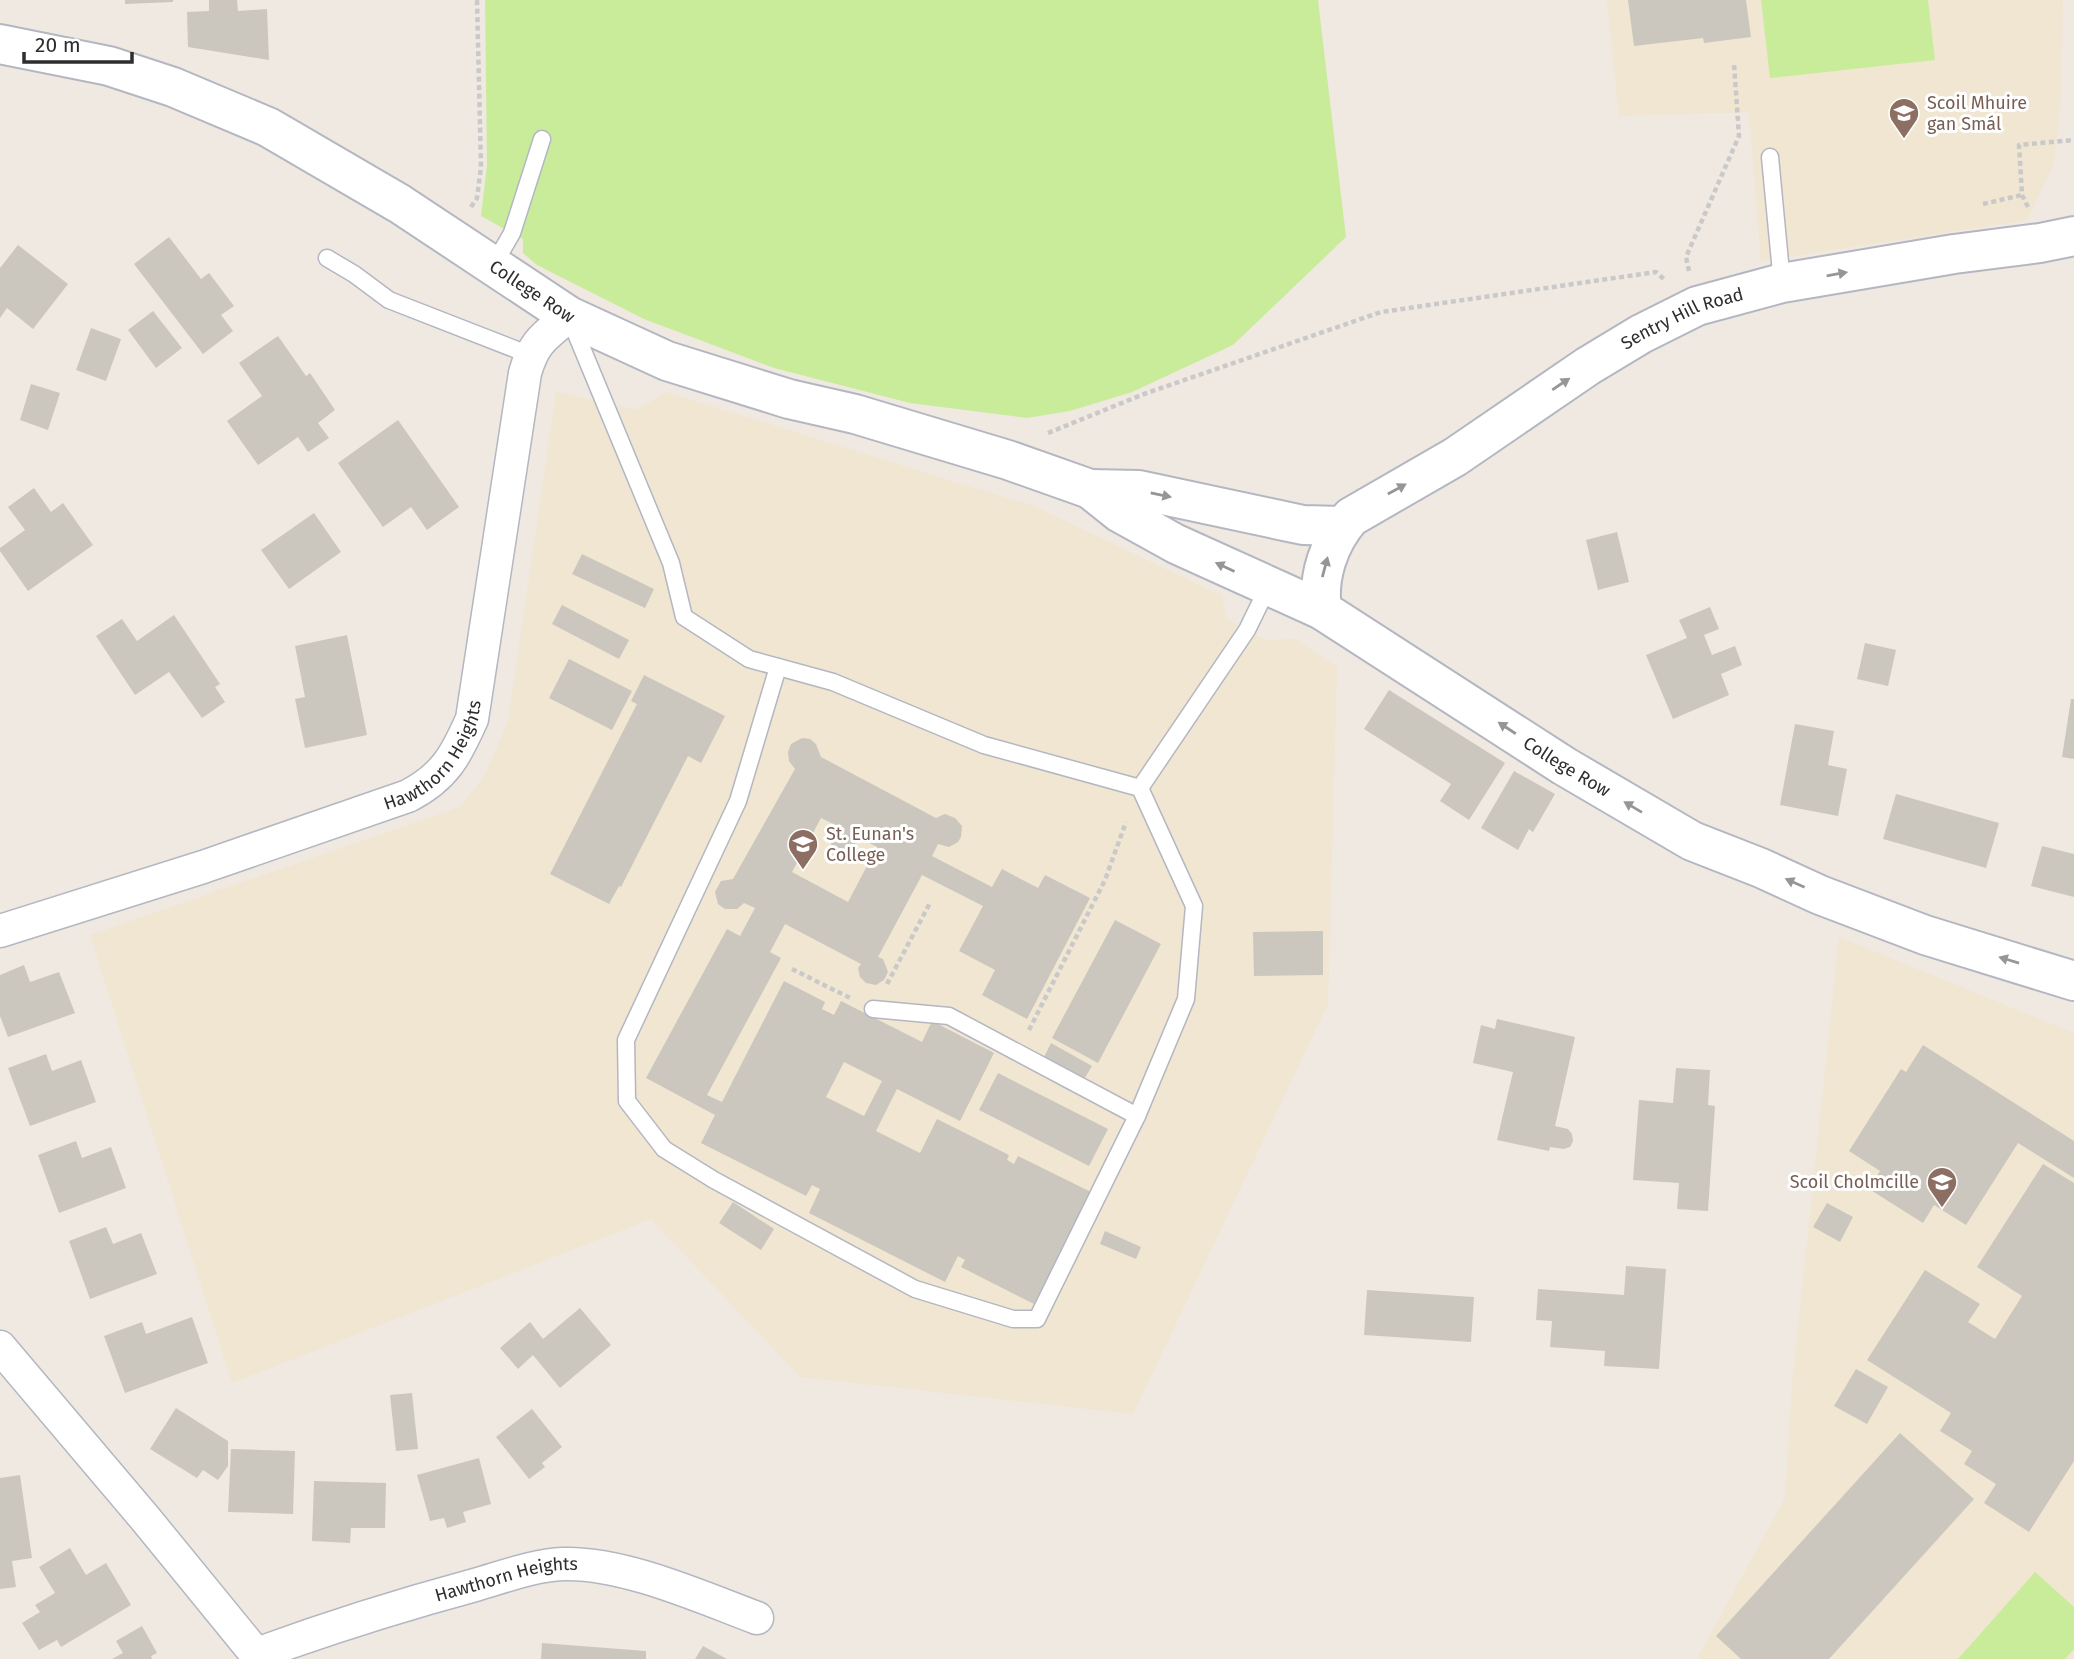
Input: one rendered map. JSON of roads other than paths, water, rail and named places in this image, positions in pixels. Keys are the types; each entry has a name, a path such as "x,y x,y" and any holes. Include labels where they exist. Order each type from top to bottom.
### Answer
{"street":[{"name":"College Row","path":"0,44 109,66 173,87 268,127 400,204 569,316 667,361 789,399 855,414 1008,460 1090,489 1139,490 1303,525 1343,526"},
{"name":"Sentry Hill Road","path":"1343,526 1365,508 1455,457 1588,366 1641,334 1697,306 1782,283 2074,236"},
{"name":"Hawthorn Heights","path":"0,931 203,867 408,796 425,787 440,774 458,749 472,719 530,355 538,341 569,316"},
{"name":"College Row","path":"1090,489 1120,513 1176,544 1322,610 1564,766 1692,841 1820,895 1925,934 2074,981"},
{"path":"1322,610 1319,592 1326,561 1343,526"},
{"name":"Hawthorn Heights","path":"0,1347 258,1657 327,1628 513,1574 562,1564 602,1568 667,1584 757,1618"}],"lane":[{"path":"493,266 512,233 542,139"},
{"path":"1770,157 1782,283"},
{"path":"327,258 389,300 530,355"},
{"path":"569,316 671,563 684,617 749,659 833,682 984,745 1140,788 1194,906 1186,999 1137,1116 1037,1319 1013,1320 915,1289 714,1180 664,1149 626,1101 626,1040 738,801 778,667"},
{"path":"1140,788 1247,630 1268,587"},
{"path":"873,1009 950,1016 1137,1116"}],"place":[{"name":"Scoil Mhuire gan Smál","path":"1904,140"},
{"name":"St. Eunan's College","path":"803,871"},
{"name":"Scoil Cholmcille","path":"1942,1209"}]}
